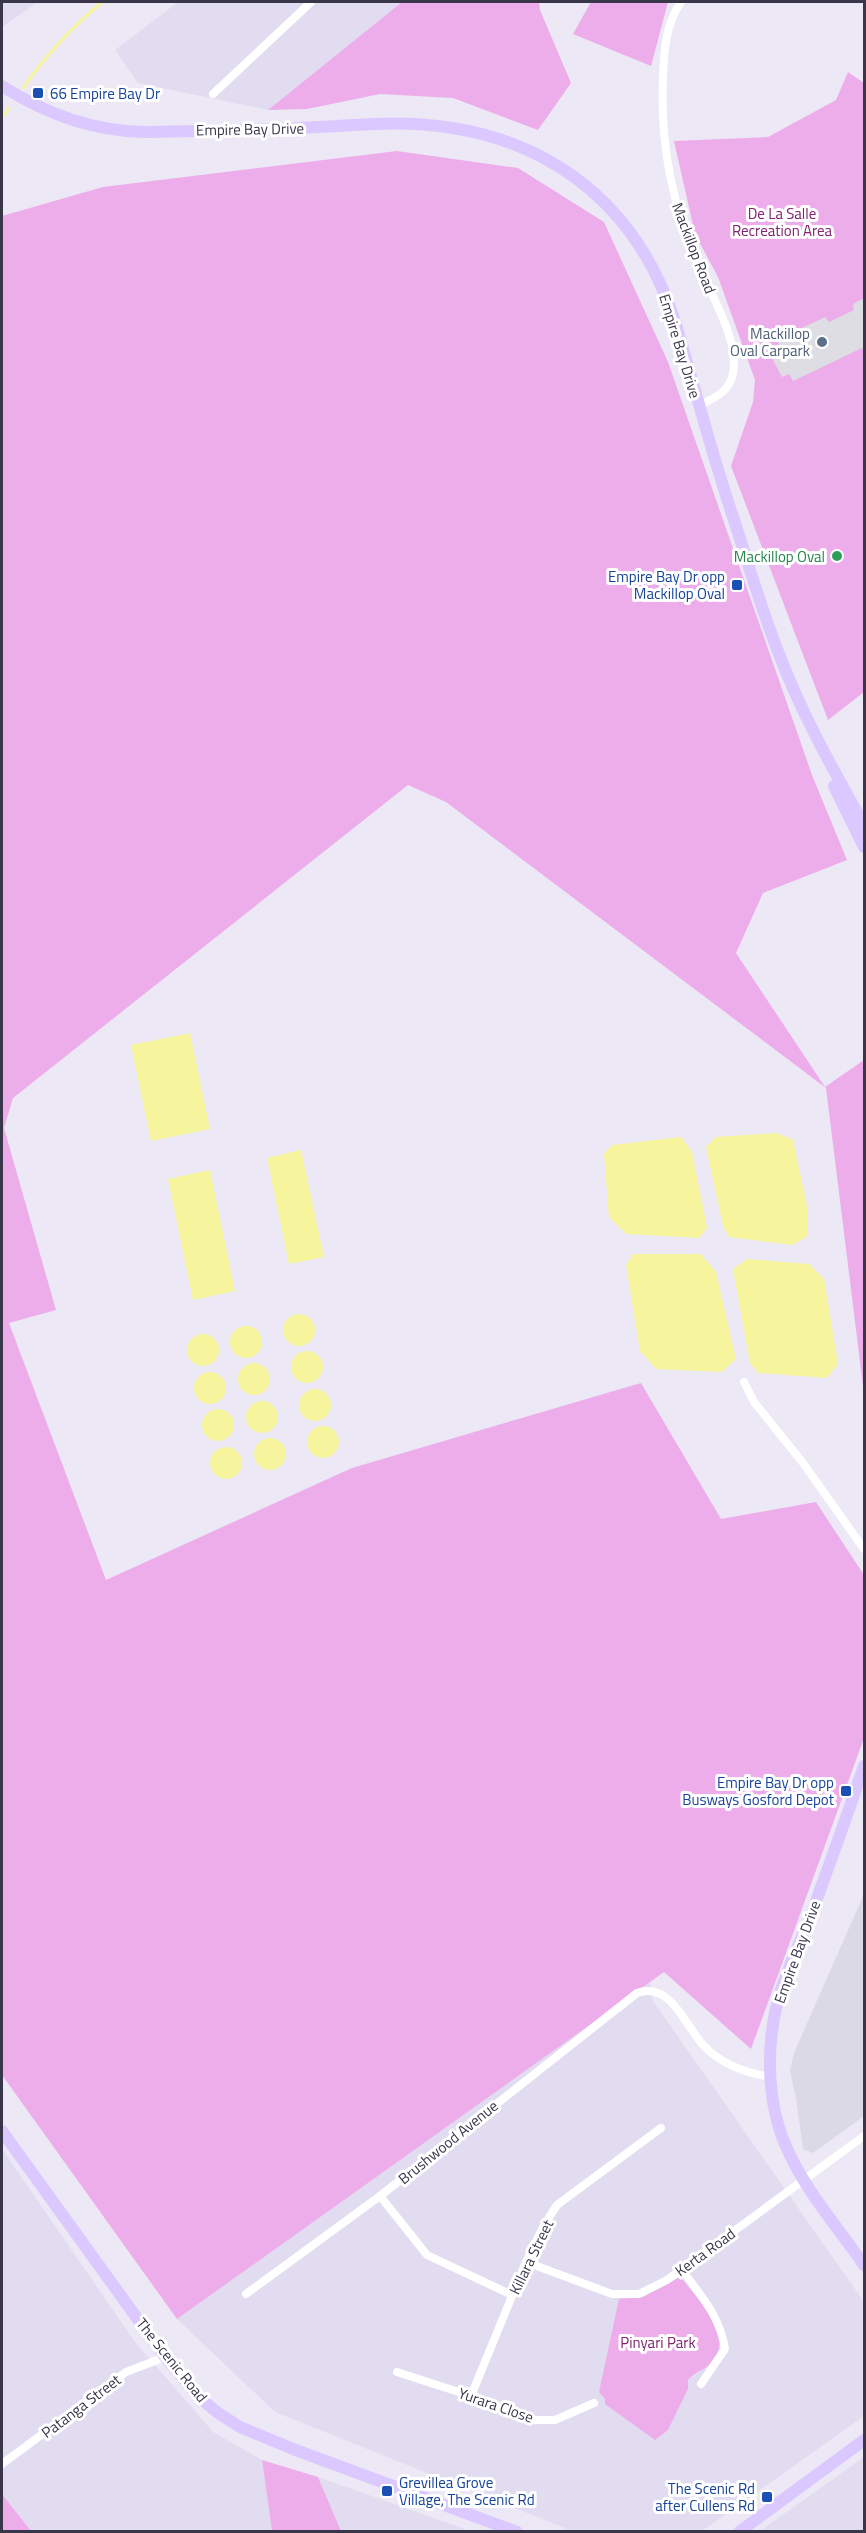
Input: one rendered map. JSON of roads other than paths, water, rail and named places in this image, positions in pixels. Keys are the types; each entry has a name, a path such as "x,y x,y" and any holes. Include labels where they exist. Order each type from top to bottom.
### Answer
{"main road":[{"name":"Empire Bay Drive","path":"2,86 22,99 57,116 125,131 262,131 350,125 428,124 489,135 530,150 573,176 596,194 611,207 637,242 653,268 668,302 778,653 825,758 864,825"},
{"name":"Empire Bay Drive","path":"825,758 826,769 864,847"},
{"name":"Empire Bay Drive","path":"864,1766 813,1910 782,1987 772,2028 771,2077 784,2142 803,2180 864,2265"},
{"name":"The Scenic Road","path":"2,2131 165,2357 200,2398 218,2413 240,2427 517,2532"},
{"path":"739,2532 864,2440"}],"street":[{"path":"213,94 311,2"},
{"name":"Mackillop Road","path":"681,2 669,25 664,56 662,109 665,157 684,230 728,336 735,366 731,382 725,391 717,398 699,405"},
{"path":"744,1382 754,1402 803,1463 864,1548"},
{"name":"Brushwood Avenue","path":"246,2294 380,2196 637,1993 648,1989 666,1997 705,2046 724,2061 746,2072 771,2077"},
{"name":"Killara Street","path":"471,2396 526,2262 557,2205 661,2128"},
{"name":"Kerta Road","path":"526,2262 612,2294 639,2294 682,2270 864,2136"},
{"path":"380,2196 427,2255 512,2295"},
{"path":"682,2270 717,2318 722,2330 725,2349 701,2384"},
{"name":"Patanga Street","path":"2,2464 126,2372 165,2357"},
{"name":"Yurara Close","path":"397,2372 471,2396 530,2420 555,2420 594,2403"}],"waterway":[{"path":"23,88 60,42 102,2"},
{"path":"2,118 9,108"}],"place":[{"name":"66 Empire Bay Dr","path":"38,93"},
{"name":"Mackillop Oval Carpark","path":"822,342"},
{"name":"Mackillop Oval","path":"837,556"},
{"name":"Empire Bay Dr opp Mackillop Oval","path":"737,585"},
{"name":"Empire Bay Dr opp Busways Gosford Depot","path":"846,1791"},
{"name":"Grevillea Grove Village, The Scenic Rd","path":"387,2491"},
{"name":"The Scenic Rd after Cullens Rd","path":"767,2497"}],"park label":[{"name":"De La Salle Recreation Area","path":"782,222"},
{"name":"Pinyari Park","path":"658,2342"}]}
